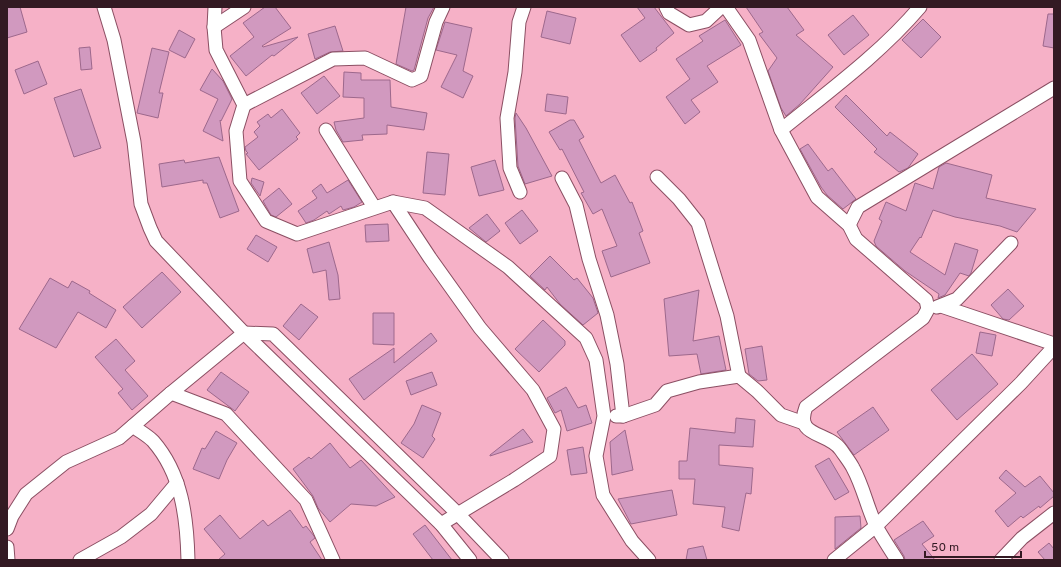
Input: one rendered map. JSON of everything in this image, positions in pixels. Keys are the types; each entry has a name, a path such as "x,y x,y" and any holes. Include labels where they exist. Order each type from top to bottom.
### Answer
{"street":[{"path":"104,7 114,40 134,142 141,204 156,241 244,332 441,524 470,560"},
{"path":"215,7 214,27 216,50 244,105 236,131 240,181 266,221 296,234 392,202 425,208 508,267 586,338 596,360 604,416 596,456 603,495 632,541 649,560"},
{"path":"214,27 244,7"},
{"path":"244,105 333,59 365,58 412,80 420,76 436,22 443,7"},
{"path":"520,192 510,168 507,118 515,72 518,22 524,7"},
{"path":"666,7 669,13 689,25 706,21 721,7"},
{"path":"726,7 750,40 781,130 817,197 849,225 856,239 926,300 928,309 923,318 806,407 802,416 809,432 820,435 838,446 853,467 876,526 897,560"},
{"path":"781,130 851,74 901,29 920,7"},
{"path":"849,225 858,208 1054,88"},
{"path":"326,130 374,207"},
{"path":"562,178 576,205 589,259 607,316 617,364 623,416"},
{"path":"657,178 679,199 698,223 727,316 739,376 757,391 781,415 804,423"},
{"path":"392,202 480,328 533,390 554,429 550,456 514,480 441,524"},
{"path":"928,309 942,306 957,299 1011,243"},
{"path":"834,560 876,526 1021,383 1054,346 942,306"},
{"path":"7,529 10,516 26,494 66,462 119,438 244,332 273,334 458,514 502,560"},
{"path":"604,416 623,416 654,405 667,391 699,382 739,376"},
{"path":"171,393 226,414 306,500 333,560"},
{"path":"133,426 152,440 168,463 177,483 184,509 188,537 188,560"},
{"path":"80,560 121,537 151,514 177,483"},
{"path":"1001,560 1022,538 1054,513"},
{"path":"7,547 8,560"}],"building":[{"path":"7,7 20,7 27,32 7,38"},
{"path":"265,7 275,7 291,28 262,46 263,47 298,37 274,56 272,55 246,76 230,56 254,37 243,23"},
{"path":"406,7 434,7 428,18 414,70 412,71 396,64"},
{"path":"637,7 654,7 674,33 656,48 657,50 640,62 621,35 645,18"},
{"path":"746,7 787,7 804,30 796,35 833,67 800,104 786,116 781,108 768,71 777,58 759,34 763,32"},
{"path":"547,11 576,18 570,44 541,37"},
{"path":"1048,14 1054,14 1054,48 1043,46"},
{"path":"853,15 869,35 844,55 828,35"},
{"path":"923,19 941,37 921,58 902,40"},
{"path":"725,20 741,45 707,66 718,82 691,100 700,112 685,124 666,97 690,79 676,59 703,41 699,36"},
{"path":"445,22 472,28 463,71 473,76 463,98 441,87 457,55 436,50"},
{"path":"335,26 343,51 330,52 315,59 308,34"},
{"path":"179,30 195,39 185,58 169,50"},
{"path":"90,47 92,69 81,70 79,48"},
{"path":"152,48 169,52 159,93 163,93 158,118 137,113"},
{"path":"38,61 47,84 24,94 15,70"},
{"path":"212,69 223,81 232,99 221,121 220,120 223,141 203,131 218,99 200,90"},
{"path":"344,72 361,73 361,80 390,80 391,107 427,113 424,130 387,125 387,134 362,135 363,140 343,142 336,130 334,122 364,118 364,98 343,97"},
{"path":"324,76 340,96 317,114 301,93"},
{"path":"81,89 101,148 74,157 54,98"},
{"path":"547,94 568,97 566,114 545,111"},
{"path":"846,95 887,136 890,132 918,154 908,168 899,172 874,152 877,149 835,107"},
{"path":"282,109 300,133 296,137 298,139 259,170 246,154 248,153 245,147 258,137 254,132 260,126 257,122 268,114 271,118"},
{"path":"516,113 526,128 552,176 525,184 518,166"},
{"path":"570,120 574,120 584,137 579,140 601,183 615,175 630,203 632,202 643,231 639,233 650,263 611,277 602,251 617,246 602,209 593,214 581,193 584,192 562,149 560,150 549,132"},
{"path":"808,144 828,171 832,168 856,199 843,209 827,195 821,187 800,149"},
{"path":"427,152 449,154 445,195 423,193"},
{"path":"219,157 239,211 220,218 207,183 203,183 203,180 162,187 159,164 184,160 185,163"},
{"path":"495,160 504,190 479,196 471,167"},
{"path":"946,163 992,175 986,198 1036,209 1017,232 1000,226 955,217 933,210 921,238 920,237 910,252 945,275 955,243 978,250 969,276 960,273 945,295 938,298 939,294 905,271 876,246 874,241 882,221 879,219 886,202 906,211 915,183 933,189 939,167"},
{"path":"252,178 264,182 260,196 251,183"},
{"path":"348,180 362,202 354,207 343,210 341,206 329,214 327,211 314,220 306,223 298,211 317,198 312,191 321,184 327,193"},
{"path":"279,188 292,204 276,217 271,215 263,201"},
{"path":"522,210 538,231 520,244 505,223"},
{"path":"487,214 500,231 486,242 469,228"},
{"path":"388,224 389,241 366,242 365,225"},
{"path":"256,235 277,247 268,262 247,249"},
{"path":"329,242 338,275 340,299 329,300 326,270 313,273 307,249"},
{"path":"550,256 574,280 577,278 593,298 598,313 583,325 560,304 547,287 545,290 530,276"},
{"path":"162,272 181,292 142,328 123,307"},
{"path":"50,278 68,288 72,281 90,291 89,293 116,310 106,328 78,312 56,348 19,329"},
{"path":"1008,289 1024,306 1009,320 1003,319 991,305"},
{"path":"699,290 693,341 719,336 726,370 701,374 697,354 669,356 664,299"},
{"path":"301,304 318,317 299,340 283,326"},
{"path":"373,313 394,313 394,345 373,344"},
{"path":"543,320 565,341 565,345 539,372 515,349"},
{"path":"980,332 996,335 992,356 976,353"},
{"path":"431,333 437,341 364,400 349,379 394,348 394,363"},
{"path":"116,339 135,361 125,370 148,396 132,410 118,393 123,389 95,357"},
{"path":"762,346 767,380 758,381 749,374 745,349"},
{"path":"972,354 998,384 957,420 931,390"},
{"path":"221,372 249,392 235,411 207,390"},
{"path":"432,372 437,385 411,395 406,381"},
{"path":"566,387 578,408 586,405 592,423 567,431 561,410 555,413 547,398"},
{"path":"422,405 441,413 432,436 435,439 423,458 401,443 414,424"},
{"path":"873,407 889,430 854,455 837,432"},
{"path":"736,418 755,420 753,447 719,445 719,465 753,468 751,494 746,493 739,531 722,527 725,507 693,504 695,479 679,479 679,461 687,461 690,428 735,433"},
{"path":"523,429 533,442 490,456 490,455"},
{"path":"625,430 633,470 612,475 610,442"},
{"path":"216,431 237,443 227,460 219,479 193,469 202,448 205,449"},
{"path":"330,443 350,468 361,460 395,497 376,506 351,504 330,522 318,508 313,496 293,469 309,457 311,459"},
{"path":"583,447 587,473 571,475 567,450"},
{"path":"829,458 849,492 835,500 815,466"},
{"path":"1006,470 1025,487 1040,476 1054,493 1054,496 1040,508 1039,506 1023,518 1021,516 1008,527 995,511 1016,493 999,478"},
{"path":"672,490 677,515 631,524 618,499"},
{"path":"290,510 303,528 306,526 314,536 315,538 310,542 322,560 218,560 225,554 204,529 220,515 240,539 263,520 268,526"},
{"path":"860,516 861,528 835,549 835,517"},
{"path":"923,521 934,536 922,544 935,560 905,560 894,540"},
{"path":"425,525 452,560 433,560 413,534"},
{"path":"1049,543 1054,549 1054,560 1045,560 1038,552"},
{"path":"703,546 707,560 686,560 688,549"}]}
